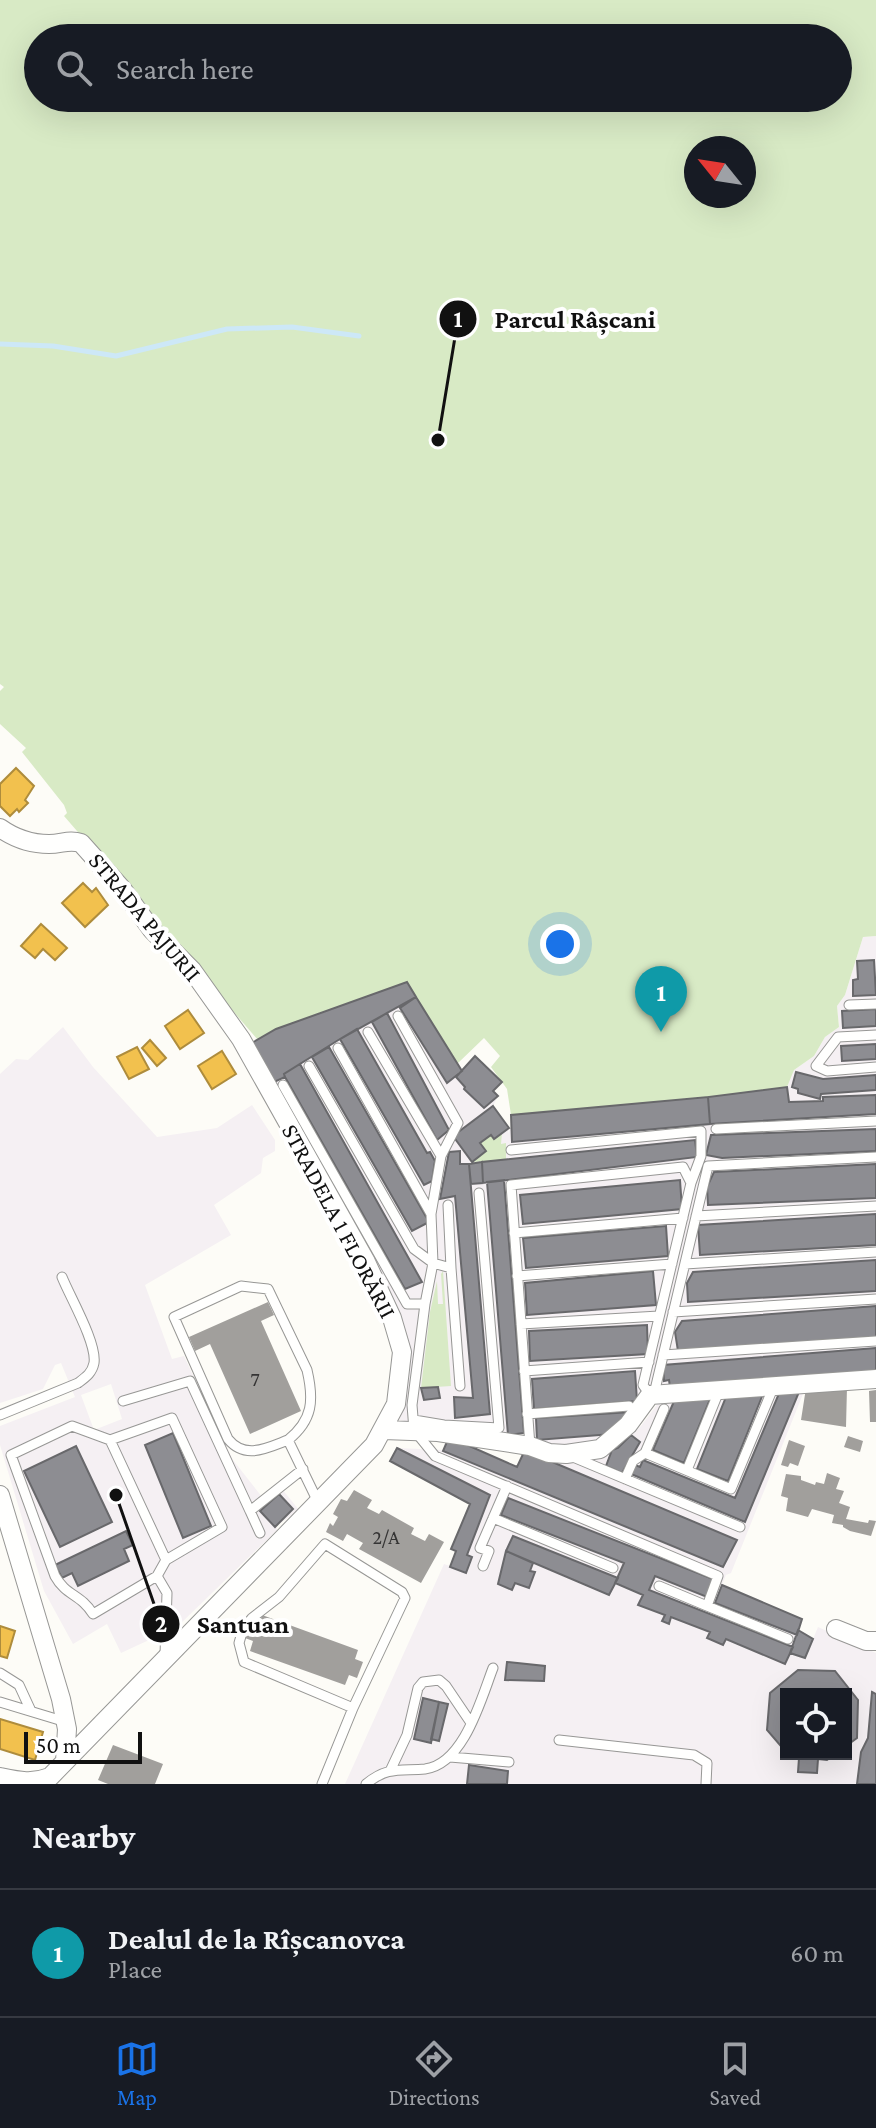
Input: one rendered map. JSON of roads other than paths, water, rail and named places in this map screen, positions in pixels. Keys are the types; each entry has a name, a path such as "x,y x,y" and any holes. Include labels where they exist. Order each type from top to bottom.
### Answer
{"street":[{"name":"STRADA PAJURII","path":"0,828 11,836 37,843 72,840 81,843 123,890 152,930 192,970 255,1063"},
{"name":"STRADELA 1 FLORĂRII","path":"0,1777 23,1783 39,1782 50,1777 374,1445 396,1404 402,1352 392,1318 366,1262 255,1063"},
{"path":"384,1430 414,1425 566,1454 600,1449 656,1399 876,1379"},
{"path":"0,1495 66,1722 68,1745 65,1761"},
{"path":"836,1629 866,1641 876,1641"}],"lane":[{"path":"849,1005 876,1004"},
{"path":"398,1016 458,1123 441,1156 431,1214 433,1263 412,1405 414,1425 435,1456 718,1576 707,1606"},
{"path":"368,1032 441,1156"},
{"path":"876,1035 838,1037 816,1066 827,1071 876,1067"},
{"path":"338,1048 431,1214"},
{"path":"309,1066 414,1249 433,1263 451,1268"},
{"path":"283,1085 407,1304 425,1304"},
{"path":"716,1129 876,1121"},
{"path":"511,1150 701,1131 701,1156 691,1183 643,1385 656,1399"},
{"path":"625,1479 633,1461 645,1453 663,1355 708,1166 876,1157"},
{"path":"530,1446 511,1185 683,1167 691,1183"},
{"path":"414,1425 499,1428 479,1193"},
{"path":"448,1205 460,1386"},
{"path":"696,1216 876,1206"},
{"path":"514,1233 683,1218"},
{"path":"685,1264 876,1252"},
{"path":"517,1276 672,1264"},
{"path":"0,1415 78,1383 89,1375 94,1362 93,1348 62,1277"},
{"path":"241,1286 268,1289 307,1370 312,1396 307,1420 288,1440 253,1452 234,1447 174,1317 241,1286"},
{"path":"673,1312 876,1299"},
{"path":"521,1324 659,1316"},
{"path":"663,1355 876,1341"},
{"path":"524,1371 649,1362"},
{"path":"123,1401 190,1381 260,1533"},
{"path":"645,1453 731,1489 773,1388"},
{"path":"687,1470 719,1391"},
{"path":"527,1414 629,1406"},
{"path":"172,1418 222,1527 166,1560 157,1576 93,1614 84,1599 68,1592 55,1576 11,1455 72,1426 110,1440 172,1418"},
{"path":"110,1440 166,1560"},
{"path":"288,1440 319,1504"},
{"path":"566,1454 740,1527"},
{"path":"250,1511 303,1469"},
{"path":"483,1566 489,1551 480,1548 507,1486"},
{"path":"493,1518 613,1568"},
{"path":"322,1784 353,1708 405,1598 402,1592 325,1544 279,1597 252,1618 243,1629 239,1643 244,1662 353,1708"},
{"path":"157,1576 167,1593 165,1659"},
{"path":"659,1586 788,1639"},
{"path":"366,1784 391,1769 429,1769 450,1757 461,1744 493,1668"},
{"path":"0,1673 19,1685 31,1711"},
{"path":"391,1769 407,1735 418,1688 423,1682 439,1680 471,1723"},
{"path":"0,1702 66,1722"},
{"path":"559,1740 694,1755 707,1763 706,1784"},
{"path":"450,1757 509,1762"}],"waterway":[{"path":"0,344 53,346 116,356 227,329 292,327 359,336"}],"place":[{"name":"Parcul Râșcani","path":"438,440"},
{"name":"Dealul de la Rîșcanovca","path":"661,1032"},
{"name":"Santuan","path":"116,1495"}]}
